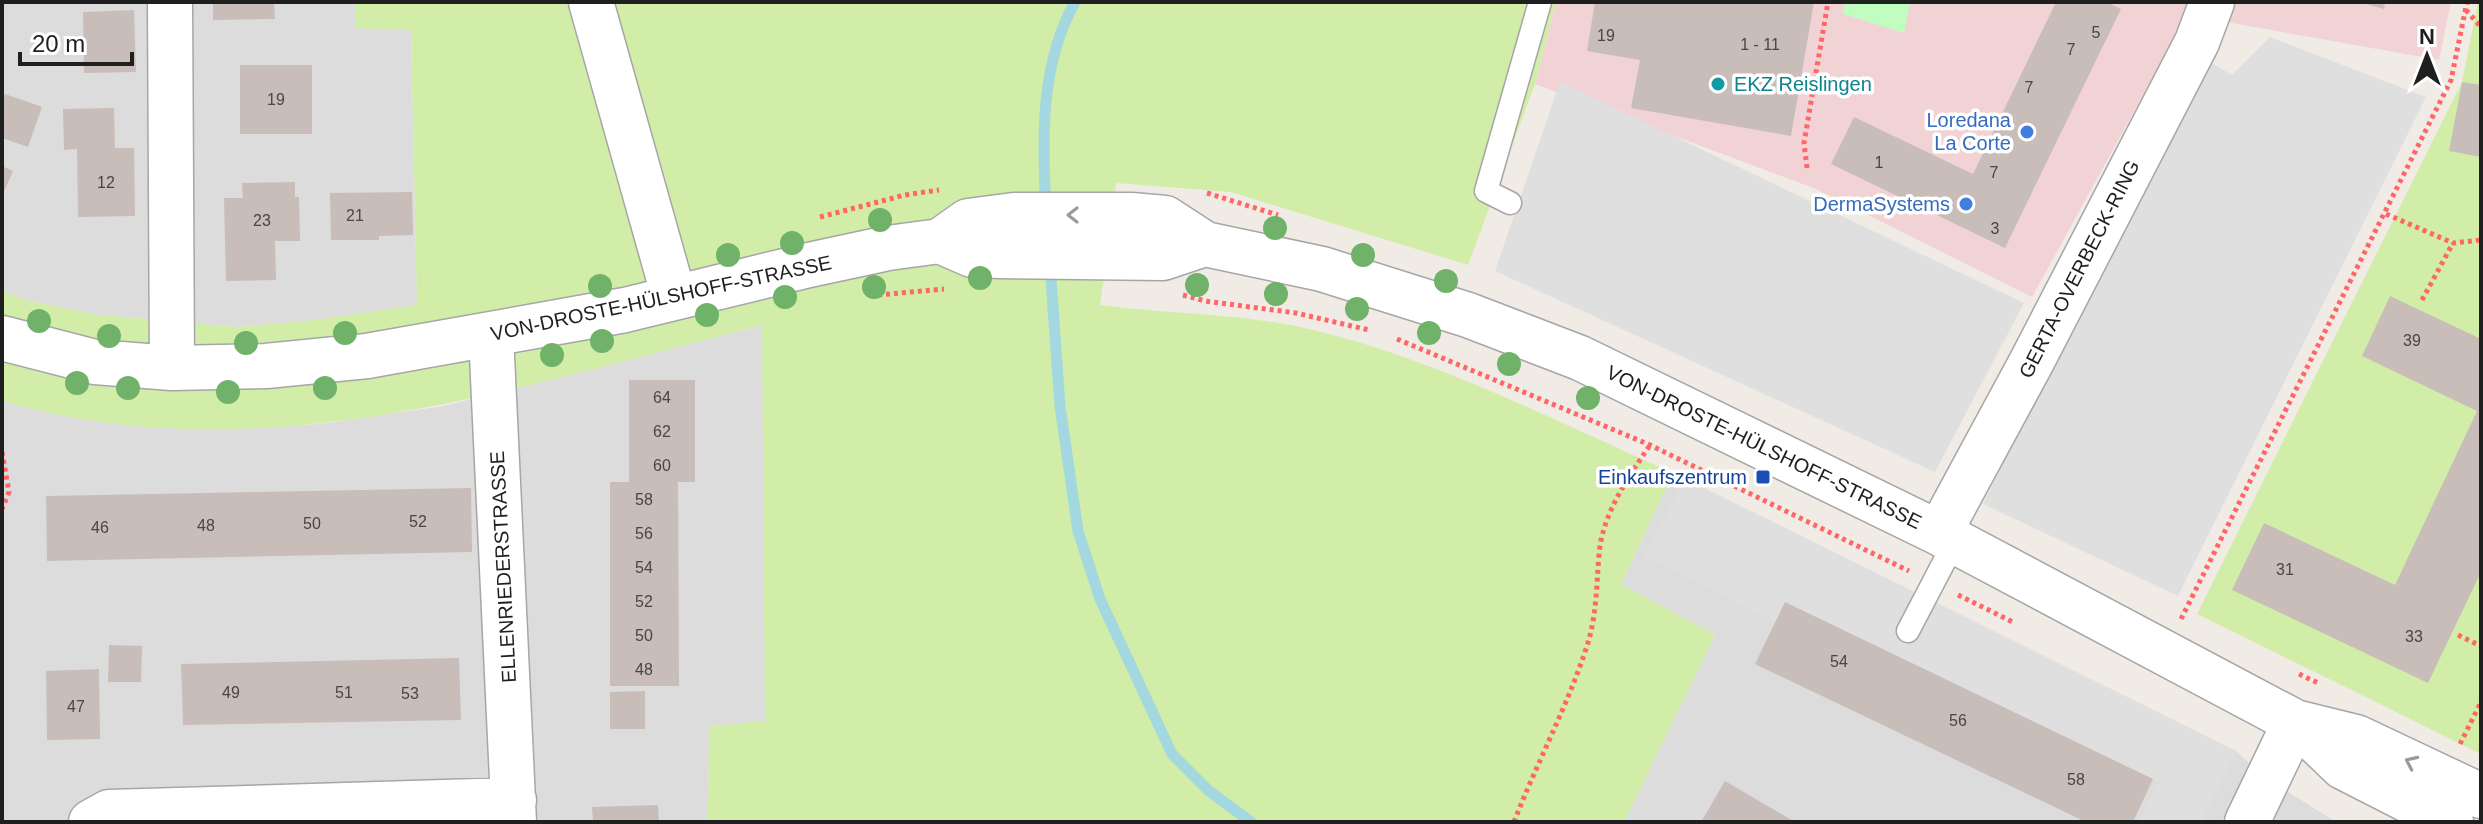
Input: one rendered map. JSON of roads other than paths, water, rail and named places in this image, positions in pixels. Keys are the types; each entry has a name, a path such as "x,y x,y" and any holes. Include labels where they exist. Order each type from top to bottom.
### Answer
{"street":[{"path":"170,2 172,368"},
{"path":"591,2 674,297"},
{"name":"GERTA-OVERBECK-RING","path":"1947,537 2032,361 2190,56 2212,2"},
{"name":"VON-DROSTE-HÜLSHOFF-STRASSE","path":"2,338 95,362 172,368 266,366 367,356 625,310 888,248 940,241 968,221 1017,235 1132,236 1163,258 1205,244 1322,269 1468,315 1580,358 1947,537 2295,722 2356,737 2481,796"},
{"name":"ELLENRIEDERSTRASSE","path":"91,822 109,812 514,811 491,335"},
{"path":"2247,822 2295,722"},
{"name":"VON-DROSTE-HÜLSHOFF-STRASSE","path":"2295,722 2343,767 2451,822"}],"lane":[{"path":"1510,203 1486,191 1540,2"},
{"path":"1908,631 1933,582 1947,537"}],"waterway":[{"path":"1046,208 1044,129 1049,76 1055,51 1075,2"},
{"path":"1050,265 1060,406 1078,531 1100,599 1172,754 1209,791 1251,822"}],"place":[{"name":"EKZ Reislingen","path":"1718,84"},
{"name":"Loredana La Corte","path":"2027,132"},
{"name":"DermaSystems","path":"1966,204"},
{"name":"Einkaufszentrum","path":"1763,477"}]}
